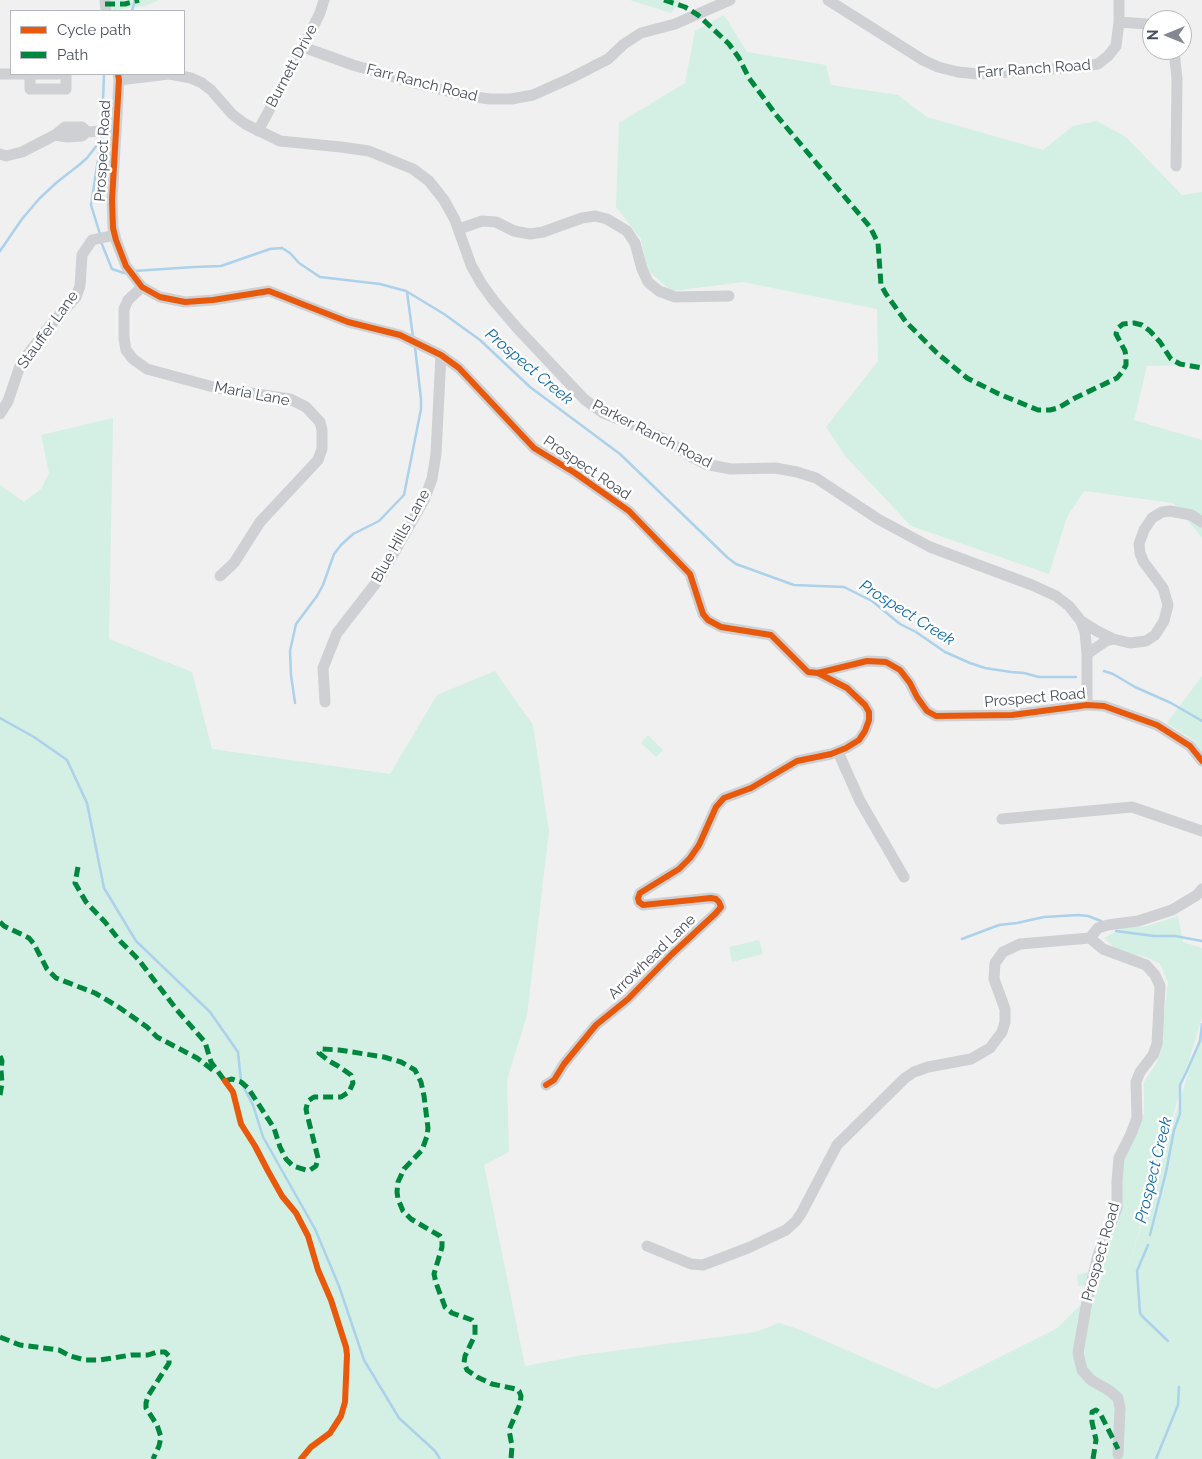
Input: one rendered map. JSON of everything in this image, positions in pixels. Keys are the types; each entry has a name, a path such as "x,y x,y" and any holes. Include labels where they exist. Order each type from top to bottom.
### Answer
{"street":[{"name":"Burnett Drive","path":"258,131 303,47 320,13 324,0"},
{"name":"Farr Ranch Road","path":"303,47 353,65 468,96 511,99 533,96 571,78 608,59 624,44 641,33 675,24 730,0"},
{"name":"Farr Ranch Road","path":"828,0 923,60 938,67 978,74 1098,64 1116,46 1119,0"},
{"path":"1119,22 1142,24"},
{"path":"1175,60 1178,79 1176,166"},
{"path":"30,75 30,90 66,89 66,75"},
{"name":"Parker Ranch Road","path":"118,77 152,75"},
{"name":"Parker Ranch Road","path":"174,75 191,78 202,83 211,90 232,114 245,124 280,141 369,151 413,168 428,180 444,200 459,229 481,283 494,301 584,399 603,412 668,441 705,464 731,468 775,468 816,478 878,519 930,547 1032,585 1056,596 1069,606 1083,627 1113,639"},
{"name":"Prospect Road","path":"118,77 102,131 112,200 106,236 139,283 160,297 185,302 213,300 268,291 348,322 400,335 441,355 459,368 534,448 575,473 628,511 690,574 703,614 708,620 721,627 771,635 808,672 818,673 867,661 886,662 900,670 926,710 936,716 1012,715 1087,705 1109,708 1158,725 1190,746 1202,761"},
{"path":"0,154 6,156 22,152 55,135 67,137 82,136 102,131"},
{"path":"459,229 482,221 496,222 514,231 530,234 543,232 582,218 595,216 607,219 627,231 635,243 642,269 648,282 658,291 675,298 729,296"},
{"name":"Stauffer Lane","path":"0,414 8,401 21,363 48,328 76,297 80,286 82,255 92,240 106,236"},
{"name":"Maria Lane","path":"139,283 124,309 126,350 133,359 147,369 217,388 290,400 306,407 320,422 322,449 318,460 260,522 234,563 220,576"},
{"name":"Blue Hills Lane","path":"325,702 323,668 337,633 379,579 424,500 432,479 436,454 441,355"},
{"path":"1087,654 1106,641 1113,639 1130,643 1146,641 1155,635 1164,621 1168,605 1163,588 1143,561 1140,553 1139,544 1144,530 1152,518 1162,512 1170,511 1191,515 1202,522"},
{"path":"1083,627 1087,654 1087,705"},
{"name":"Arrowhead Lane","path":"546,1085 554,1080 564,1064 596,1025 628,999 721,906 716,899 711,898 643,905 639,902 638,898 640,893 679,869 690,858 699,845 716,807 724,798 751,788 797,761 838,752 859,740 865,731 869,720 869,712 865,705 847,688 818,673"},
{"path":"838,752 860,801 904,877"},
{"path":"1002,819 1132,807 1202,831"},
{"path":"647,1246 692,1264 703,1265 748,1248 786,1230 802,1212 837,1145 905,1078 914,1072 928,1067 970,1059 990,1048 1002,1032 1005,1022 1005,1008 994,979 995,963 1004,952 1020,944 1090,938 1098,928 1138,921 1172,910 1197,895 1202,889"},
{"name":"Prospect Road","path":"1090,938 1103,950 1146,965 1155,975 1160,986 1157,1044 1153,1055 1140,1072 1136,1082 1137,1118 1119,1158 1117,1208 1098,1255 1087,1301 1078,1353 1082,1370 1091,1380 1118,1398 1120,1408 1118,1454"}],"green space":[{"path":"111,0 159,0 145,6 113,10"},
{"path":"630,0 681,0 671,13"},
{"path":"724,15 747,52 826,65 831,85 898,95 927,117 1043,150 1073,126 1097,121 1126,137 1182,195 1202,192 1202,365 1147,366 1134,420 1202,440 1202,538 1173,503 1084,491 1067,517 1049,574 911,526 845,456 826,427 878,361 877,309 743,282 671,291 647,269 641,239 616,207 619,123 685,83 695,31"},
{"path":"113,418 109,639 192,672 212,749 390,774 437,695 495,671 533,725 549,832 527,1015 507,1080 509,1152 484,1165 525,1366 583,1355 756,1332 779,1323 798,1329 936,1389 1056,1329 1098,1288 1095,1284 1078,1286 1077,1275 1094,1270 1119,1209 1122,1158 1135,1138 1144,1113 1144,1082 1157,1062 1168,982 1160,964 1146,957 1118,951 1104,938 1122,928 1147,926 1178,916 1183,942 1202,948 1202,1017 1125,1278 1202,1029 1202,1459 0,1459 0,485 24,502 41,489 49,473 41,435"},
{"path":"1202,676 1202,752 1193,740 1167,723"},
{"path":"648,735 663,750 656,757 641,743"},
{"path":"759,940 763,954 732,962 729,947"}],"waterway":[{"name":"Prospect Creek","path":"132,10 135,0"},
{"name":"Prospect Creek","path":"102,129 104,75"},
{"name":"Prospect Creek","path":"100,234 91,205 102,134"},
{"path":"0,251 22,219 39,199 87,158 101,140"},
{"name":"Prospect Creek","path":"101,242 112,269 127,273"},
{"name":"Prospect Creek","path":"134,271 221,266 270,249 282,248 290,253 299,263 320,277 380,284 406,291 444,314 480,340 530,387 620,454 736,564 794,585 844,587 872,601 900,624 916,632 945,652 985,668 1039,677 1076,677"},
{"path":"407,292 413,337"},
{"path":"295,703 290,651 296,624 317,596 334,554 341,545 353,534 379,521 404,495 421,409 415,347"},
{"name":"Prospect Creek","path":"1104,671 1171,703 1202,721"},
{"path":"0,718 34,737 67,760 87,803 104,888 136,941 210,1012 238,1052 241,1081"},
{"path":"962,939 999,925 1044,917 1078,915 1088,916 1101,921"},
{"path":"1116,931 1154,936 1175,936 1202,941"},
{"name":"Prospect Creek","path":"1150,1235 1166,1172 1174,1130 1180,1114 1180,1085 1200,1041 1202,1024"},
{"path":"242,1084 253,1105 263,1137 315,1229 339,1286 364,1360 399,1418 435,1451 440,1459"},
{"name":"Prospect Creek","path":"1148,1245 1137,1271 1140,1313 1168,1341"},
{"name":"Prospect Creek","path":"1156,1459 1178,1405 1179,1387"}],"marked path":[{"path":"105,4 125,4 139,0"},
{"path":"664,0 685,7 698,15 729,44 739,58 749,78 777,116 870,227 878,243 881,285 886,294 906,322 937,353 967,378 1038,410 1058,408 1117,378 1126,365 1126,357 1116,334 1118,328 1123,324 1134,323 1142,325 1150,331 1171,359 1180,364 1202,368"},
{"path":"78,867 75,883 86,902 138,959 177,1010 205,1042 211,1062 227,1084"},
{"path":"0,922 4,926 29,938 47,969 56,978 95,993 147,1027 157,1037 197,1058 214,1071"},
{"path":"225,1081 232,1079 241,1082 248,1088 274,1128 286,1159 293,1166 310,1170 316,1166 318,1158 306,1109 308,1101 314,1097 341,1097 349,1092 353,1083 351,1075 319,1053 322,1049 384,1057 401,1062 415,1070 421,1082 424,1096 428,1128 427,1136 422,1150 404,1169 398,1182 398,1199 403,1211 411,1219 442,1239 442,1247 434,1274 445,1307 452,1313 472,1320 475,1324 475,1335 465,1356 464,1363 467,1370 492,1384 519,1391 521,1396 520,1404 509,1430 512,1446 511,1459"},
{"path":"0,1056 2,1061 0,1095"},
{"path":"0,1337 20,1345 59,1350 70,1356 85,1360 165,1352 169,1356 169,1363 148,1396 146,1403 146,1408 157,1425 161,1437 153,1459"},
{"path":"1093,1459 1096,1440 1092,1412 1096,1410 1100,1413 1118,1449"}],"cycle path":[{"path":"118,75 112,200 113,228 126,266 142,287 160,297 185,302 213,300 269,291 348,322 400,335 441,355 459,368 534,448 575,473 629,511 690,574 703,614 708,620 721,627 771,635 808,672 818,673 867,661 886,662 900,670 927,711 936,716 1012,715 1087,705 1104,706 1157,725 1190,746 1202,761"},
{"path":"546,1085 554,1080 564,1064 596,1025 628,999 721,907 716,899 711,898 643,905 639,902 638,898 640,893 679,869 690,858 699,845 716,807 724,798 751,788 797,761 831,754 846,748 859,740 865,731 869,720 869,712 865,705 847,688 818,673"},
{"path":"225,1081 233,1092 241,1124 282,1196 296,1213 308,1236 318,1270 331,1300 346,1347 345,1402 341,1416 330,1433 311,1447 301,1459"}]}
